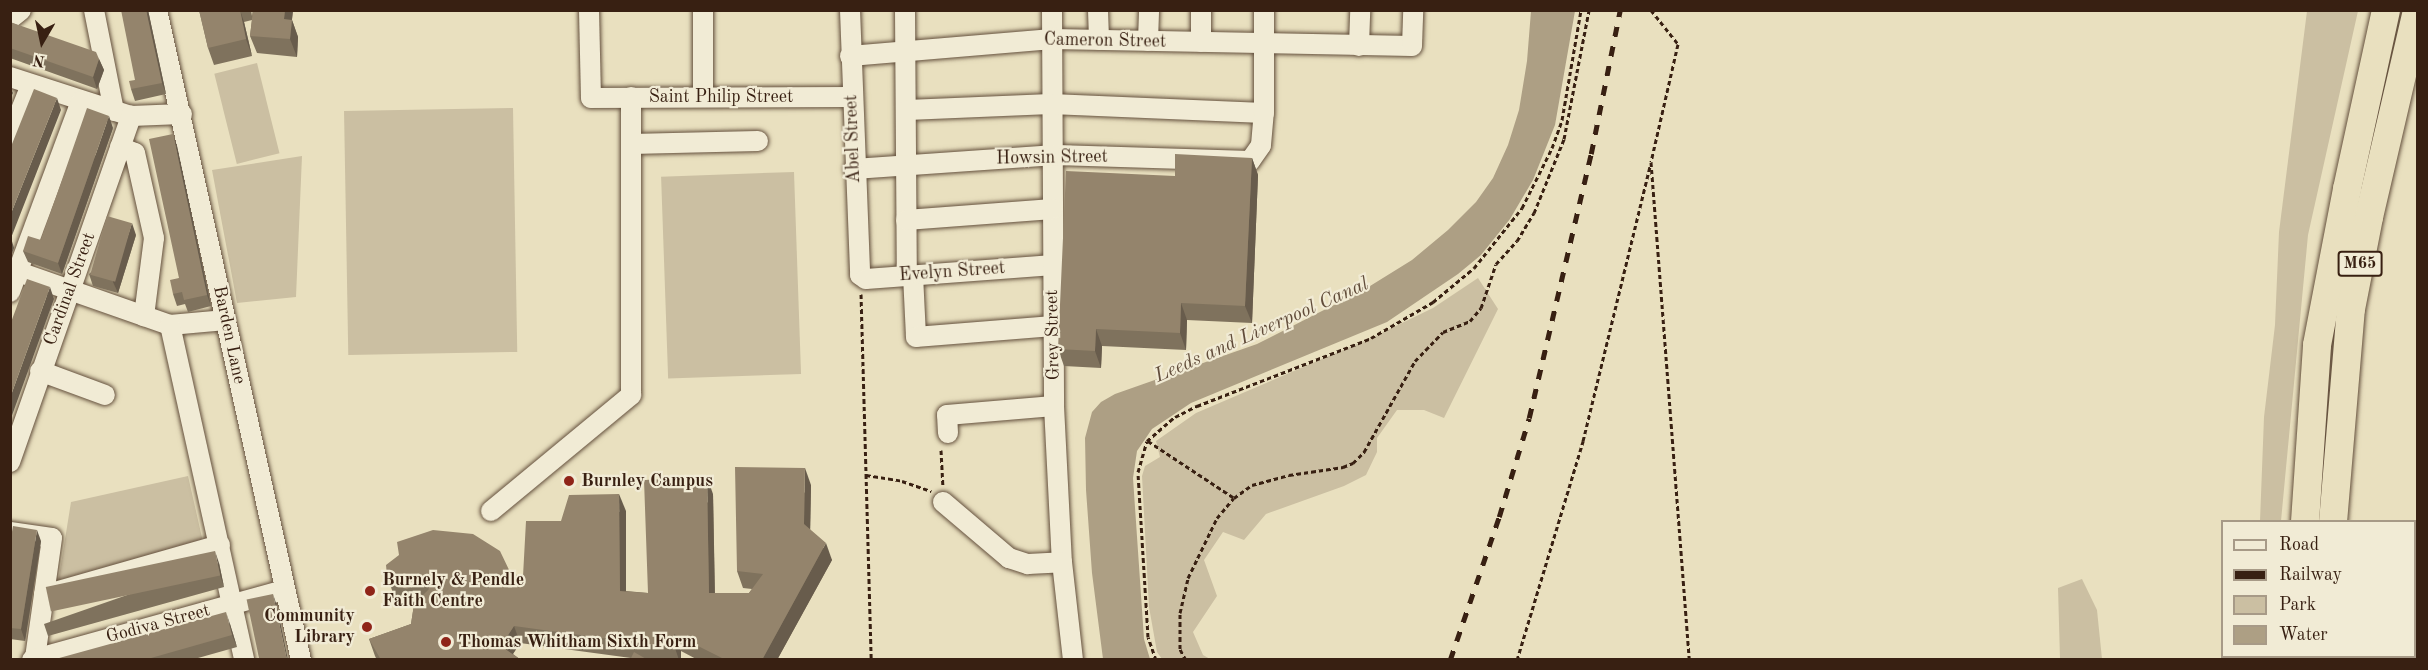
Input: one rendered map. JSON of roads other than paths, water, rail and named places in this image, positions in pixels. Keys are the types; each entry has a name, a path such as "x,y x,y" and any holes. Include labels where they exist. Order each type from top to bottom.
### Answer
{"highway":[{"name":"M65","path":"2305,520 2317,345 2347,189 2386,10"},
{"name":"M65","path":"2333,520 2351,309 2369,217 2417,10"}],"street":[{"path":"10,19 21,10"},
{"path":"94,10 103,57 122,114"},
{"name":"Barden Lane","path":"157,10 182,114 301,660"},
{"name":"Saint Philip Street","path":"589,10 591,98 851,97"},
{"path":"703,10 703,98"},
{"name":"Abel Street","path":"850,10 854,169 861,272"},
{"path":"905,10 906,220 916,337 1053,326"},
{"name":"Grey Street","path":"1052,10 1054,406 1062,562 1072,660"},
{"path":"1098,10 1099,40"},
{"path":"1148,41 1149,10"},
{"path":"1201,10 1201,42"},
{"path":"907,110 1051,104 1264,113 1264,10"},
{"path":"1359,46 1360,10"},
{"name":"Cameron Street","path":"850,56 1052,39 1412,46 1413,10"},
{"path":"10,24 31,32"},
{"path":"82,50 103,57"},
{"path":"10,77 122,114 182,114"},
{"path":"10,137 31,85"},
{"path":"491,511 631,395 631,97"},
{"path":"10,292 14,271 81,101"},
{"name":"Howsin Street","path":"854,169 1053,155 1250,161 1261,145 1264,113"},
{"name":"Cardinal Street","path":"11,460 40,371 120,147 122,114"},
{"path":"631,144 758,141"},
{"path":"120,147 135,153 154,238 144,316"},
{"path":"906,220 1053,209"},
{"name":"Evelyn Street","path":"861,272 866,279 1053,265"},
{"path":"14,271 170,325 226,320"},
{"path":"170,325 244,660"},
{"path":"40,371 105,395"},
{"path":"948,433 946,416 1054,406"},
{"path":"943,502 1009,558 1028,564 1062,562"},
{"path":"10,532 52,538 45,595 33,659"},
{"path":"45,595 219,545"},
{"name":"Godiva Street","path":"33,659 284,590"}],"water":[{"path":"1531,11 1575,11 1555,125 1533,180 1510,219 1481,255 1458,274 1387,322 1191,403 1152,429 1137,451 1133,478 1144,639 1150,659 1103,659 1092,573 1086,490 1085,438 1092,412 1101,402 1115,394 1257,344 1362,291 1412,260 1448,230 1476,202 1493,178 1508,145 1519,110 1527,61"}],"railway":[{"path":"1450,660 1499,517 1529,418 1591,154 1620,10"}],"place":[{"name":"Burnley Campus","path":"569,481"},
{"name":"Burnely & Pendle Faith Centre","path":"370,591"},
{"name":"Community Library","path":"367,627"},
{"name":"Thomas Whitham Sixth Form","path":"446,642"}],"water label":[{"name":"Leeds and Liverpool Canal","path":"1262,331"}]}
